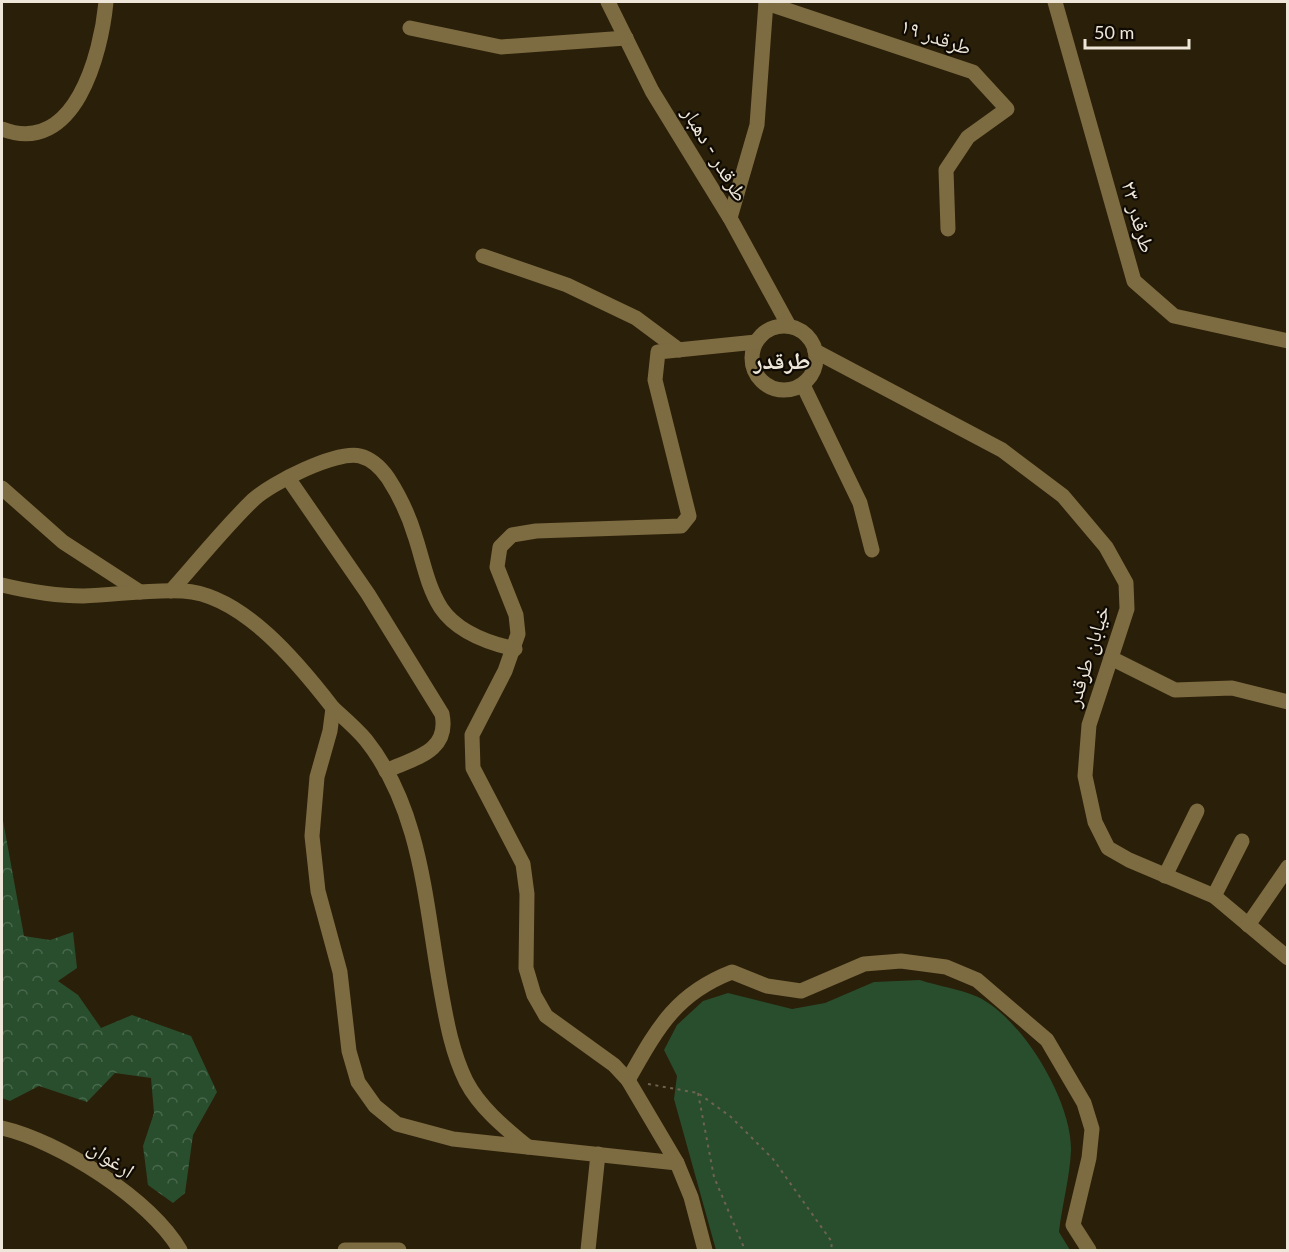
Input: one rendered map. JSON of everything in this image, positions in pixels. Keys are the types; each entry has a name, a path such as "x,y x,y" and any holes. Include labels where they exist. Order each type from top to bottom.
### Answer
{"street":[{"path":"2,129 34,134 55,125 68,115 84,86 103,31 105,2"},
{"name":"طرقدر - دهبار","path":"608,2 652,92 730,218 789,326"},
{"path":"730,218 757,124 766,2"},
{"name":"طرقدر ۱۹","path":"766,2 973,72 1007,109 968,137 946,170 948,230"},
{"name":"طرقدر ۲۳","path":"1055,2 1134,281 1174,316 1287,341"},
{"path":"410,28 501,47 626,38"},
{"path":"483,256 567,285 627,313 679,350"},
{"path":"789,326 801,331 810,339 815,351 816,364 803,385 785,390 767,386 758,377 752,366 752,353 756,342 765,332 776,327 789,326"},
{"path":"705,1251 691,1197 677,1163 628,1080 614,1065 546,1016 534,995 526,968 527,894 523,864 473,768 472,735 515,649 518,634 516,615 497,567 500,547 512,535 536,531 681,526 689,516 655,380 658,352 756,342"},
{"name":"خیابان طرقدر","path":"815,351 1002,450 1063,496 1106,547 1126,583 1127,609 1089,725 1085,776 1095,822 1108,848 1165,876 1214,896 1287,958"},
{"path":"803,385 860,503 872,550"},
{"path":"171,591 255,498 288,478 337,457 358,455 371,459 387,477 401,502 414,534 428,580 442,609 464,630 491,644 515,649"},
{"path":"288,478 368,594 442,714 445,729 441,741 429,750 386,771"},
{"path":"2,488 63,542 140,592"},
{"path":"2,585 27,591 80,596 184,591 213,599 246,615 314,683 333,708 365,739 386,771 408,819 420,863 450,1042 467,1082 486,1108 528,1147"},
{"path":"1111,658 1175,690 1232,688 1287,702"},
{"path":"333,708 330,731 317,777 312,836 318,891 340,972 349,1051 358,1082 375,1106 398,1124 453,1139 677,1163"},
{"path":"1165,876 1197,811"},
{"path":"1214,896 1242,841"},
{"path":"1248,925 1287,867"},
{"path":"628,1080 655,1034 678,1004 705,982 732,972 767,986 801,991 864,964 901,961 946,968 977,980 1047,1040 1084,1103 1092,1129 1089,1158 1073,1225 1089,1251"},
{"name":"ارغوان","path":"2,1128 45,1142 82,1163 146,1209 171,1235 180,1251"},
{"path":"588,1251 598,1154"},
{"path":"345,1251 390,1248 399,1251"}],"path":[{"path":"628,1080 698,1093 731,1117 772,1159 832,1242 831,1251"},
{"path":"698,1093 714,1177 745,1251"}],"green space":[{"path":"2,815 24,936 50,940 73,932 77,968 58,981 78,995 101,1028 132,1015 191,1036 217,1092 193,1135 185,1193 173,1203 148,1185 143,1146 154,1113 151,1078 115,1073 87,1102 39,1086 10,1101 2,1098"},
{"path":"920,980 971,994 995,1008 1027,1042 1054,1086 1069,1130 1071,1150 1059,1232 1070,1250 716,1250 674,1099 677,1076 664,1050 677,1025 703,1001 728,993 792,1009 825,1003 874,982"}],"district":[{"name":"طرقدر","path":"782,361"}]}
